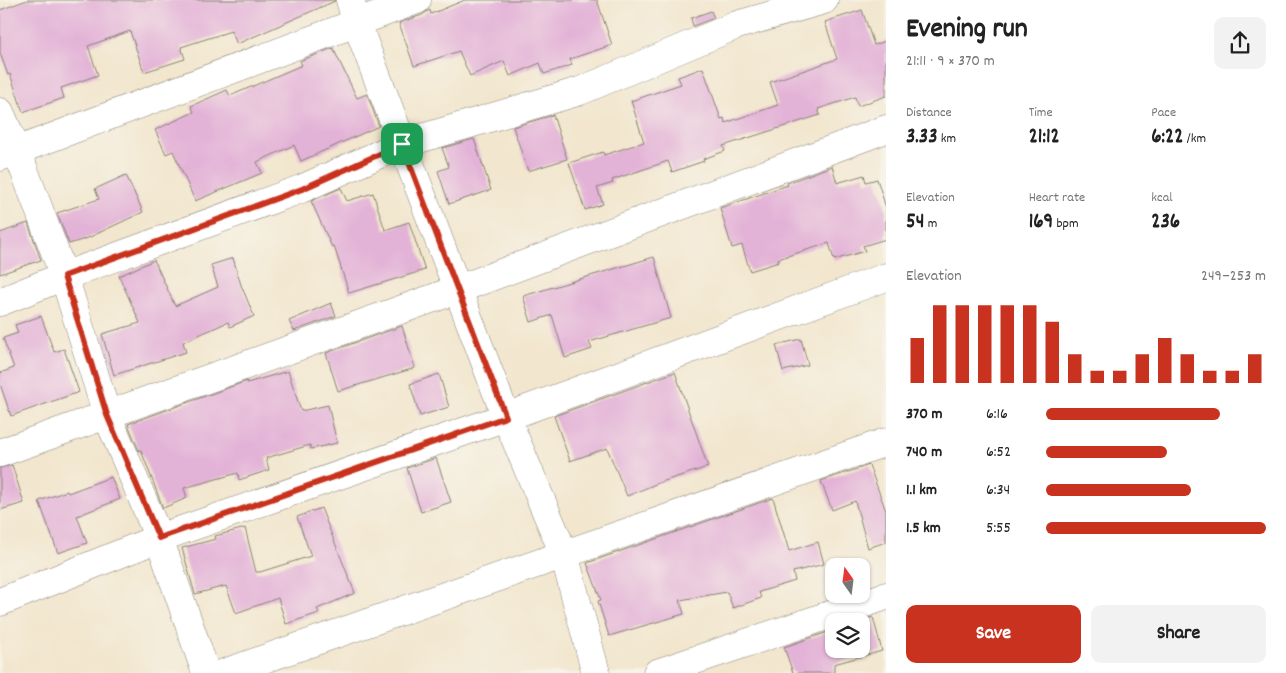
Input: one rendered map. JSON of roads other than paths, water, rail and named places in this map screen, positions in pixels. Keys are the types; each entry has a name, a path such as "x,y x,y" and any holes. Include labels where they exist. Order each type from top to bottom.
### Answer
{"street":[{"path":"8,154 353,12 417,0"},
{"path":"0,302 64,276 302,189 402,144 580,91 738,25 824,0"},
{"path":"353,12 456,290 506,417 564,554 596,673"},
{"path":"0,112 8,154 64,276 107,415 159,538 206,673"},
{"path":"0,453 456,290 886,129"},
{"path":"0,602 159,538 506,417 886,277"},
{"path":"224,673 886,442"},
{"path":"657,673 886,596"}]}
